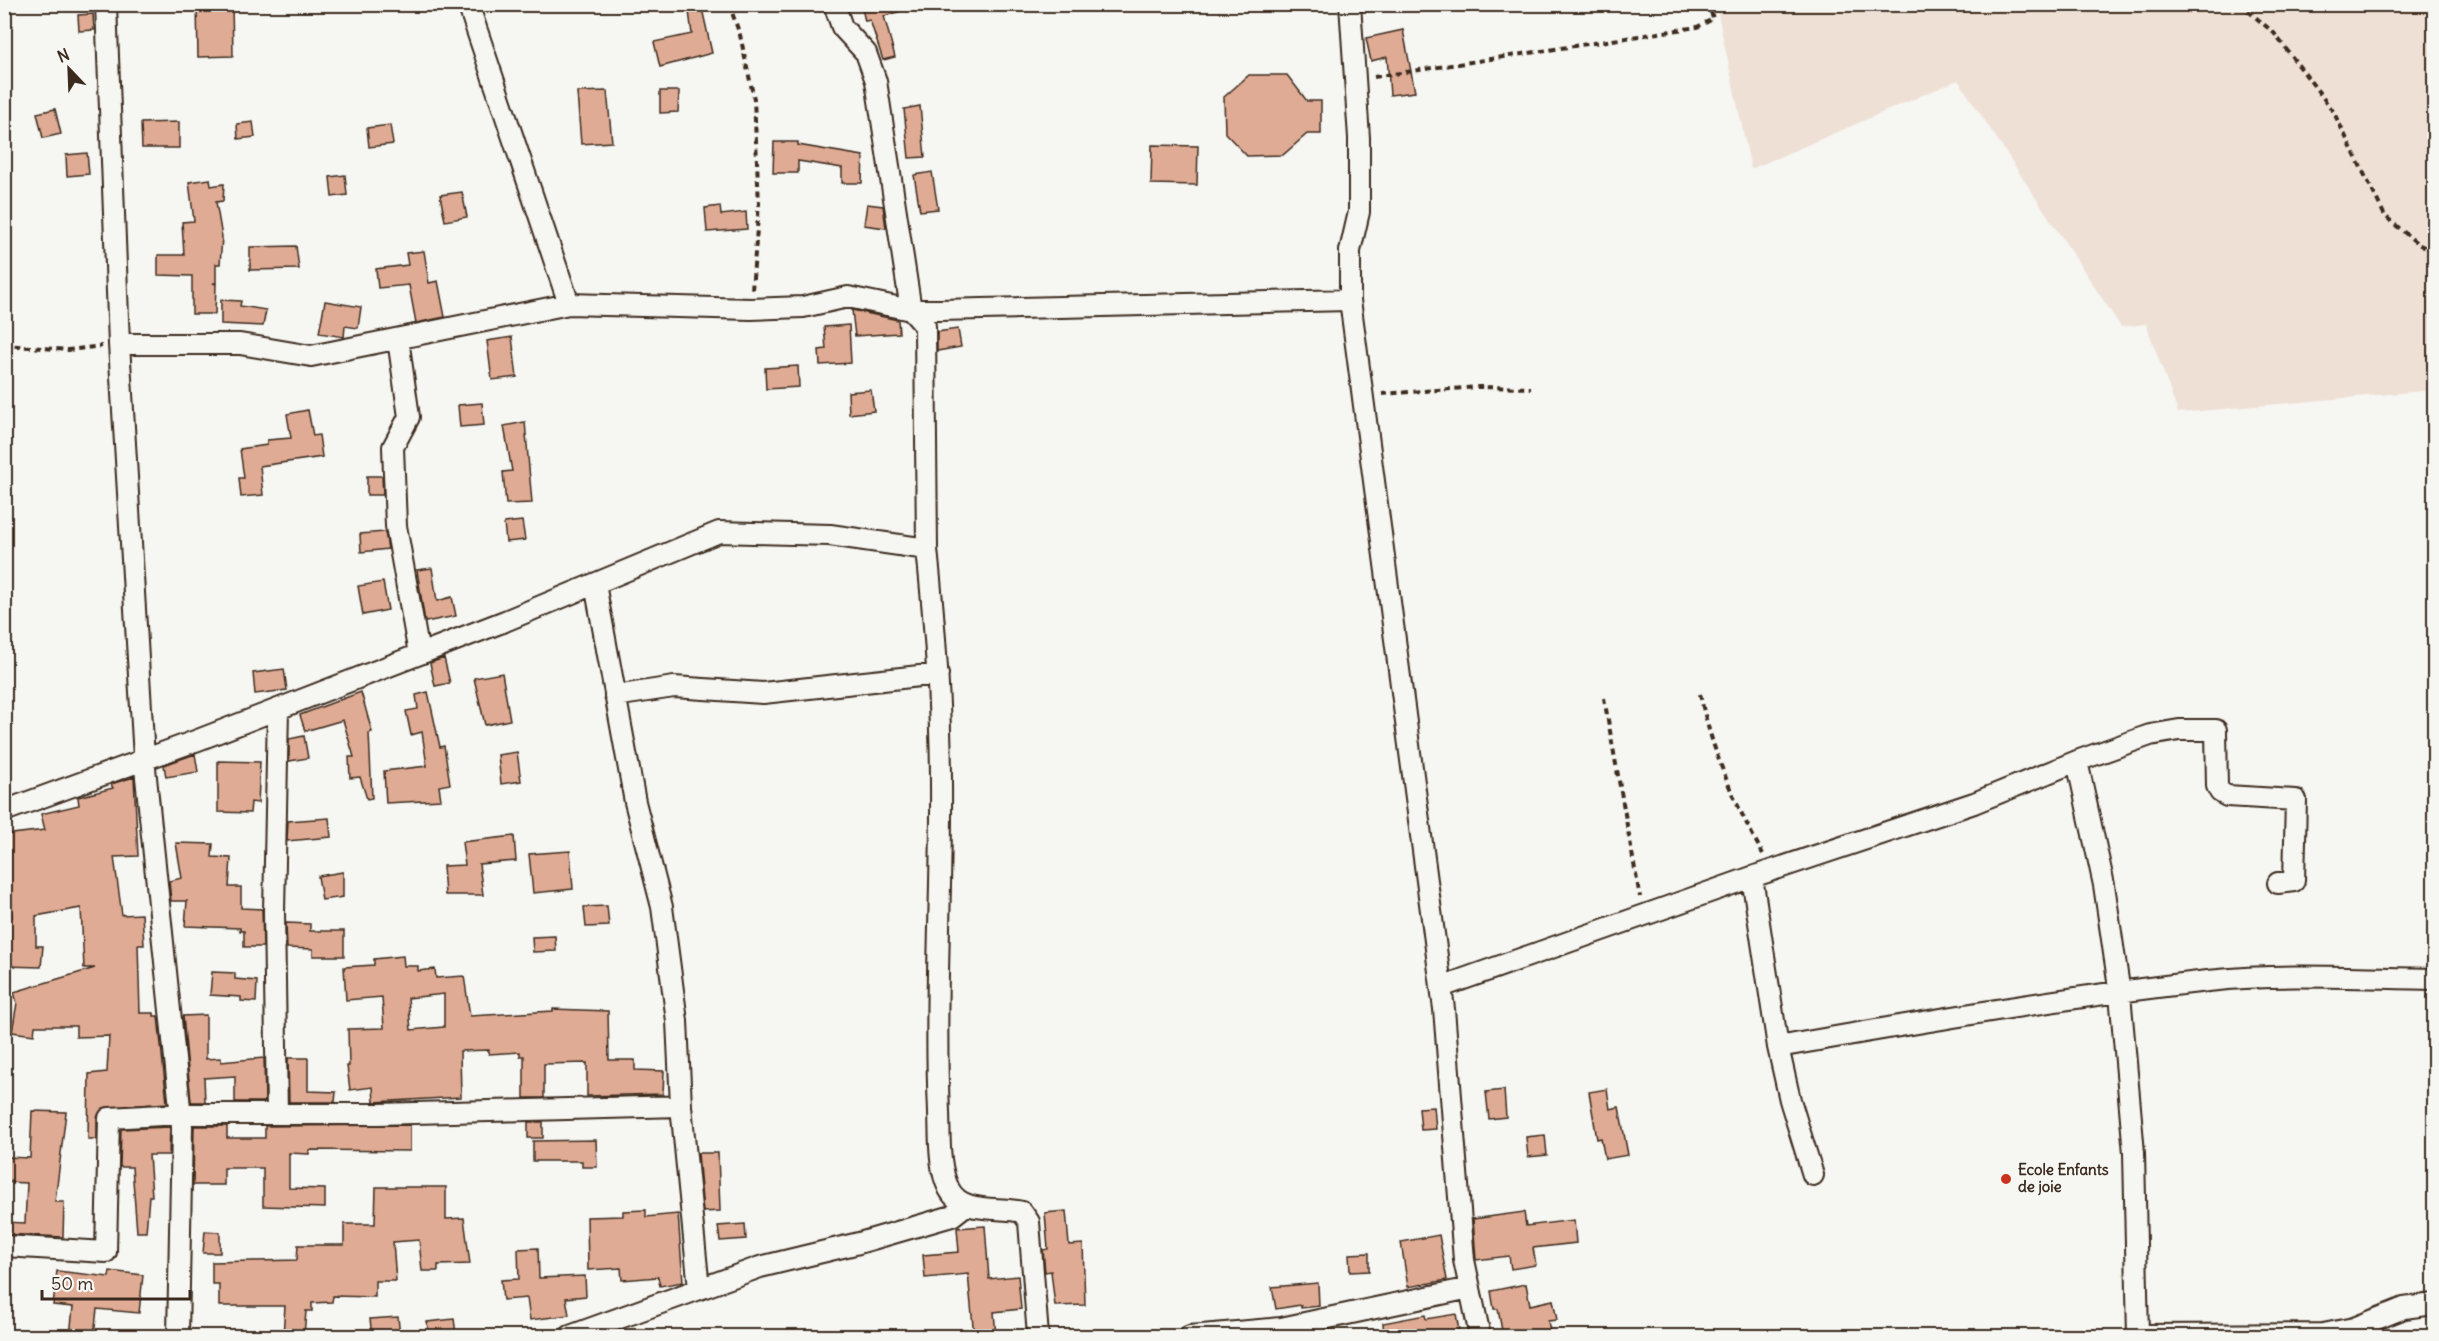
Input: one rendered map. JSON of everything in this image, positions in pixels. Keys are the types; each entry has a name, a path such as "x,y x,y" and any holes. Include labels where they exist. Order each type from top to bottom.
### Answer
{"street":[{"path":"106,4 119,344 144,758 180,1114 178,1336"},
{"path":"468,4 569,304"},
{"path":"834,4 842,27 866,53 876,81 911,310 925,326 927,549 938,674 941,784 938,1076 941,1140 949,1189 958,1201 973,1208 1005,1208 1022,1212 1029,1222 1038,1336"},
{"path":"1350,4 1359,138 1359,212 1350,251 1350,300 1441,987 1458,1202 1470,1288 1480,1336"},
{"path":"119,344 240,344 311,356 569,304 751,309 803,307 848,297 911,310 1350,300"},
{"path":"398,339 408,417 393,447 396,526 419,654"},
{"path":"4,811 419,654 719,532 830,535 927,549"},
{"path":"595,584 635,802 662,907 677,1021 681,1106 699,1289"},
{"path":"615,696 674,687 763,693 938,674"},
{"path":"278,709 274,912 278,1114"},
{"path":"1441,987 1772,870 1974,803 2077,761 2150,735 2180,730 2216,730 2217,786 2220,792 2227,796 2296,800 2294,881 2278,883"},
{"path":"2077,761 2104,885 2120,994 2134,1153 2138,1336 2323,1334 2354,1328 2404,1308 2434,1304"},
{"path":"1752,877 1778,1047 1790,1100 1813,1175"},
{"path":"1778,1047 1991,1011 2209,981 2254,978 2434,979"},
{"path":"4,1246 106,1252 109,1118 180,1114 681,1106"},
{"path":"570,1336 759,1267 859,1243 952,1216 966,1205"},
{"path":"1190,1336 1281,1328 1470,1288"}],"path":[{"path":"729,4 740,35 754,99 759,204 751,309"},
{"path":"1355,80 1697,27 1713,19 1709,4"},
{"path":"2240,4 2274,33 2333,111 2385,216 2418,244 2434,252"},
{"path":"4,345 68,350 119,344"},
{"path":"1363,395 1478,387 1531,388"},
{"path":"1700,694 1710,739 1742,818 1772,870"},
{"path":"1604,698 1635,879 1645,915"}],"shaded area":[{"path":"1716,5 2434,5 2434,390 2178,413 2146,324 2121,327 1958,80 1751,169"}],"building":[{"path":"197,4 232,4 233,56 198,57"},
{"path":"688,4 701,4 712,53 660,67 654,42 692,34"},
{"path":"861,4 907,4 908,9 884,16 895,57 883,60 870,20 865,21"},
{"path":"93,14 94,30 79,31 78,15"},
{"path":"1403,30 1415,92 1390,95 1387,57 1371,61 1366,38"},
{"path":"1249,75 1287,75 1307,101 1321,101 1321,134 1307,134 1283,155 1247,156 1225,133 1224,97"},
{"path":"607,91 612,142 581,144 577,92"},
{"path":"660,91 679,91 678,112 660,113"},
{"path":"920,106 925,157 909,158 904,109"},
{"path":"55,109 61,134 43,138 37,113"},
{"path":"179,122 179,148 142,148 141,123"},
{"path":"253,122 255,137 238,139 237,124"},
{"path":"390,125 393,144 369,147 367,128"},
{"path":"774,142 798,142 798,145 863,156 862,183 842,183 842,168 798,161 798,173 773,173"},
{"path":"1152,145 1198,146 1197,185 1151,184"},
{"path":"87,153 89,174 67,176 66,155"},
{"path":"932,172 938,209 920,211 914,175"},
{"path":"345,175 347,195 332,197 330,177"},
{"path":"210,179 211,186 224,184 223,201 216,202 222,237 220,264 216,264 216,283 213,283 216,284 215,314 192,314 192,276 158,275 158,255 184,255 182,222 194,221 189,182"},
{"path":"462,192 467,217 445,221 440,195"},
{"path":"867,204 883,206 886,228 864,225"},
{"path":"720,206 721,215 746,212 747,229 707,232 705,208"},
{"path":"296,246 299,269 250,270 250,247"},
{"path":"424,251 429,283 438,281 445,317 416,323 409,285 378,288 376,269 408,265 406,253"},
{"path":"221,300 241,301 240,306 266,310 263,326 221,324"},
{"path":"325,301 361,307 358,328 345,326 344,337 319,333"},
{"path":"852,310 898,320 899,333 855,336"},
{"path":"849,325 851,363 820,365 819,350 826,349 824,327"},
{"path":"958,329 961,347 937,351 937,332"},
{"path":"512,337 517,377 492,380 487,341"},
{"path":"798,366 799,387 766,389 765,368"},
{"path":"871,390 874,411 849,414 848,392"},
{"path":"482,403 484,425 460,427 458,405"},
{"path":"308,410 313,436 319,435 322,457 260,466 263,495 241,497 239,478 244,478 240,449 267,445 267,440 291,438 287,414"},
{"path":"525,422 532,503 506,504 503,472 512,471 504,426"},
{"path":"367,476 382,476 383,495 367,495"},
{"path":"522,521 525,540 506,542 504,523"},
{"path":"385,532 388,549 361,552 360,534"},
{"path":"432,568 437,601 452,597 456,616 425,622 417,570"},
{"path":"383,582 388,610 363,615 358,586"},
{"path":"444,658 450,683 435,686 430,663"},
{"path":"284,669 287,690 255,694 253,673"},
{"path":"502,673 510,720 485,725 474,678"},
{"path":"361,692 372,732 369,733 372,798 367,799 360,777 350,778 349,757 354,757 343,720 305,731 300,715"},
{"path":"428,692 440,747 444,746 450,784 439,786 441,800 386,803 384,771 427,766 422,732 411,735 406,711 418,709 416,695"},
{"path":"304,736 308,758 289,761 289,739"},
{"path":"517,752 521,781 501,784 498,755"},
{"path":"195,754 198,772 166,777 164,765"},
{"path":"218,761 260,762 258,803 251,802 250,813 218,812"},
{"path":"134,777 138,856 114,857 122,915 142,914 144,945 138,945 140,1013 154,1013 154,1016 158,1016 167,1103 103,1108 97,1117 97,1139 88,1139 89,1074 107,1072 109,1036 76,1037 76,1026 35,1026 34,1035 12,1032 17,1003 14,992 95,968 84,968 81,908 36,916 36,946 43,946 41,967 4,966 8,917 12,917 7,865 4,865 4,835 45,830 41,814 79,805 78,797 113,788 111,784"},
{"path":"329,818 331,837 287,841 288,821"},
{"path":"514,836 516,861 479,864 483,895 445,895 443,866 465,865 462,842"},
{"path":"176,843 213,844 212,857 231,858 229,887 241,887 241,908 262,909 263,947 244,947 244,931 240,931 240,928 185,926 187,901 171,901 169,881 182,878"},
{"path":"570,851 573,889 533,893 529,854"},
{"path":"343,872 343,897 322,900 318,876"},
{"path":"607,906 609,926 586,927 584,907"},
{"path":"286,923 310,924 310,931 344,931 344,956 313,956 313,949 287,948"},
{"path":"555,936 556,951 533,952 532,937"},
{"path":"403,956 404,966 418,966 418,971 435,969 436,978 464,976 470,1016 553,1011 553,1009 608,1011 609,1060 635,1060 635,1070 664,1071 663,1094 587,1096 587,1063 544,1064 544,1098 524,1098 524,1056 520,1056 520,1052 489,1054 489,1050 460,1051 461,1097 374,1102 373,1087 350,1090 347,1066 349,1066 348,1029 384,1028 382,997 346,1000 344,967 374,965 374,959","holes":["444,994 444,1027 411,1030 408,998"]},
{"path":"212,972 235,973 235,979 257,981 256,1002 241,1001 241,997 210,995"},
{"path":"206,1015 206,1059 221,1058 221,1062 264,1058 265,1102 235,1102 235,1076 204,1078 205,1102 191,1102 183,1016"},
{"path":"288,1058 308,1058 308,1091 336,1092 335,1102 289,1102"},
{"path":"1607,1089 1610,1109 1619,1107 1628,1155 1605,1159 1601,1138 1597,1139 1589,1092"},
{"path":"1504,1090 1506,1117 1489,1119 1486,1092"},
{"path":"1434,1107 1436,1129 1421,1130 1419,1108"},
{"path":"32,1111 66,1112 55,1202 64,1202 63,1237 4,1234 4,1222 25,1223 27,1183 4,1182 4,1157 30,1158"},
{"path":"528,1122 543,1122 543,1138 528,1138"},
{"path":"410,1125 410,1151 309,1150 309,1154 289,1153 289,1188 325,1189 325,1208 263,1206 263,1168 224,1168 224,1185 193,1185 194,1126 227,1126 227,1138 265,1138 265,1126"},
{"path":"170,1127 169,1155 149,1155 152,1196 149,1196 146,1232 137,1232 132,1167 120,1167 121,1129"},
{"path":"1545,1135 1547,1155 1528,1157 1526,1137"},
{"path":"596,1140 597,1167 582,1167 582,1161 533,1161 533,1141"},
{"path":"698,1153 718,1153 720,1211 703,1212"},
{"path":"376,1187 446,1187 446,1219 464,1218 470,1264 438,1265 438,1271 422,1271 419,1240 393,1242 396,1281 375,1281 375,1297 333,1296 332,1302 312,1303 312,1311 306,1311 304,1336 283,1336 285,1306 219,1306 219,1284 212,1284 212,1262 297,1260 298,1245 344,1245 344,1224 375,1224"},
{"path":"646,1210 646,1217 678,1214 683,1282 660,1286 658,1277 622,1280 621,1268 588,1270 587,1217 623,1216 623,1211"},
{"path":"1066,1211 1069,1245 1083,1244 1085,1305 1055,1306 1051,1271 1045,1272 1043,1250 1048,1249 1045,1213"},
{"path":"1524,1212 1526,1226 1574,1220 1576,1243 1533,1248 1536,1265 1511,1269 1509,1256 1476,1260 1473,1219"},
{"path":"745,1224 746,1239 720,1241 718,1226"},
{"path":"985,1226 989,1279 1018,1276 1021,1309 994,1312 996,1336 974,1336 968,1274 925,1278 923,1255 959,1252 957,1228"},
{"path":"205,1231 220,1232 220,1253 203,1253"},
{"path":"1439,1235 1447,1280 1408,1287 1401,1242"},
{"path":"538,1248 539,1278 585,1276 586,1296 566,1298 569,1315 530,1320 527,1298 503,1300 501,1280 519,1279 518,1249"},
{"path":"1369,1253 1369,1271 1350,1272 1349,1254"},
{"path":"57,1271 109,1277 110,1271 143,1275 139,1313 97,1309 94,1336 70,1336 73,1307 53,1305"},
{"path":"1318,1283 1319,1306 1301,1308 1301,1305 1276,1309 1272,1287"},
{"path":"1526,1284 1530,1305 1553,1300 1557,1320 1548,1321 1551,1336 1503,1336 1498,1309 1494,1309 1491,1291"},
{"path":"1456,1314 1460,1336 1384,1336 1383,1323 1425,1315 1426,1319"},
{"path":"398,1317 400,1336 372,1336 370,1319"},
{"path":"454,1319 456,1334 429,1336 427,1322"}],"place":[{"name":"Ecole Enfants de joie","path":"2006,1179"}]}
